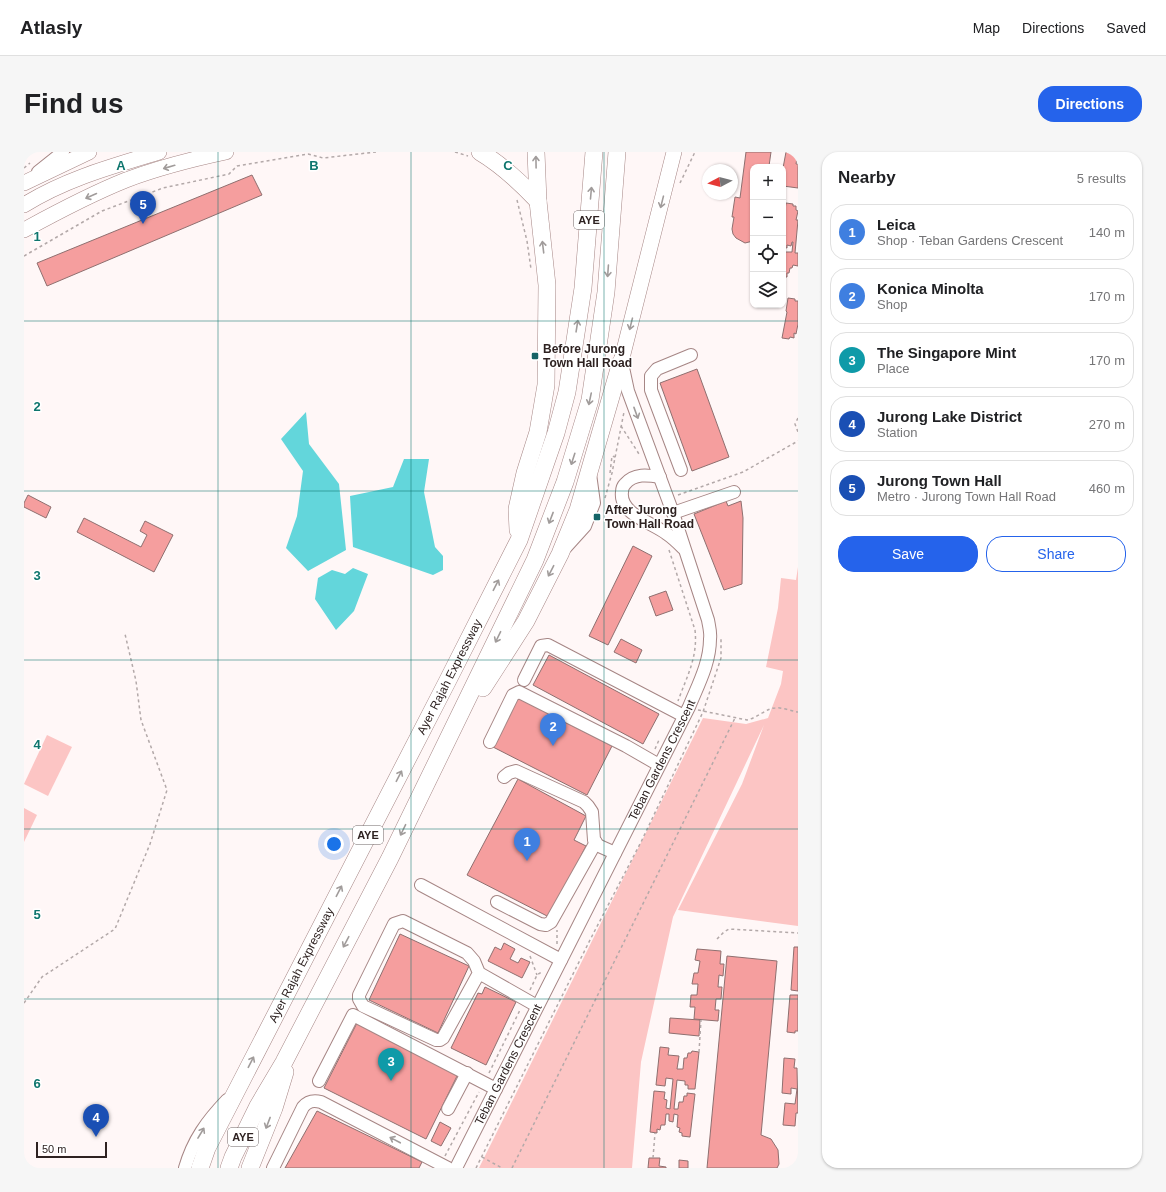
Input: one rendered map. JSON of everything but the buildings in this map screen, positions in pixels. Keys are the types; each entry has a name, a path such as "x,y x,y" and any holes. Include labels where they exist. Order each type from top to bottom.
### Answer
{"highway":[{"path":"480,152 493,160 518,180 538,201"},
{"path":"518,540 517,509 525,473 538,432 546,385 547,285 538,201 536,152"},
{"name":"Ayer Rajah Expressway","path":"200,1168 207,1148 447,682 518,540 556,433 567,392 583,288 594,152"},
{"name":"Ayer Rajah Expressway","path":"229,1168 258,1106 284,1062 390,858 439,758 535,560 565,482 580,437 590,400 606,292 617,152"},
{"path":"439,758 526,621 560,554 578,510 622,362"},
{"path":"250,1168 274,1108 285,1074 284,1062"}],"main road":[{"path":"24,182 89,152"},
{"path":"24,205 33,199 77,179 159,152"},
{"path":"24,230 66,207 126,180 200,158 226,152"},
{"path":"622,362 674,152"},
{"path":"120,164 126,167 128,174 126,180"}],"street":[{"path":"24,182 63,152"},
{"path":"680,470 651,390 651,376 657,369 691,355"},
{"path":"622,362 628,391 646,455 660,477"},
{"path":"646,455 671,445"},
{"name":"Teban Gardens Crescent","path":"456,1168 538,1006 556,958 615,853 654,762 704,670 708,656 711,638 708,620 660,477 648,475 638,476 631,479 622,489 623,502 630,512 668,534 684,549"},
{"path":"673,513 734,492"},
{"path":"524,680 541,646 548,645 682,711"},
{"path":"490,742 513,695 519,692 654,762"},
{"path":"504,777 509,773 516,771 584,802 592,812 593,834 597,845 615,853"},
{"path":"497,902 540,924 546,925 551,922 596,842"},
{"path":"421,885 556,958"},
{"path":"479,973 443,1038 440,1040 436,1040 363,1006 359,999 359,995 394,924 403,921 467,954 474,961 479,973 538,1006"},
{"path":"319,1081 353,1015 496,1089"},
{"path":"448,1109 467,1073"},
{"path":"185,1168 189,1153 202,1130 239,1087"},
{"path":"273,1168 303,1107 306,1103 315,1100 444,1166"}],"path":[{"path":"24,256 102,211 163,188 229,174 237,166 308,154 323,158 376,152"},
{"path":"517,200 527,241 532,273"},
{"path":"603,501 612,473 620,426 624,412"},
{"path":"798,418 795,424 798,432"},
{"path":"620,426 646,455"},
{"path":"673,498 743,472 798,441"},
{"path":"610,473 612,456 615,457"},
{"path":"667,545 695,630 696,643 694,658 682,711 703,712 748,720 775,708 798,712"},
{"path":"24,1003 42,977 115,929 150,844 166,790 141,720 136,681 125,634"},
{"path":"476,1168 591,938 642,842 703,712"},
{"path":"512,1168 735,718"},
{"path":"654,762 660,738"},
{"path":"717,939 729,929 798,933"},
{"path":"444,1166 537,975 545,970 556,958 557,931"},
{"path":"699,1052 702,1020"},
{"path":"653,1158 655,1133"},
{"path":"482,1157 502,1168"}],"shaded area":[{"path":"798,567 798,926 678,910 742,784 764,725 673,917 641,1062 632,1168 479,1168 703,718 746,724 768,718 781,684 783,671 766,667 778,608 781,578 796,580"},
{"path":"47,735 72,747 48,796 24,784"},
{"path":"24,808 37,815 24,842"}],"water":[{"path":"306,412 309,444 339,484 346,550 308,571 286,548 297,516 303,471 281,439"},
{"path":"404,459 429,459 424,492 435,547 443,556 443,570 433,575 353,547 350,496 393,487"},
{"path":"353,568 368,574 354,611 336,630 315,599 318,578 332,570 345,574"}],"place":[{"name":"Jurong Town Hall","path":"143,224"},
{"name":"Before Jurong Town Hall Road","path":"535,356"},
{"name":"After Jurong Town Hall Road","path":"597,517"},
{"name":"Konica Minolta","path":"553,746"},
{"name":"Leica","path":"527,861"},
{"name":"The Singapore Mint","path":"391,1081"},
{"name":"Jurong Lake District","path":"96,1137"}]}
